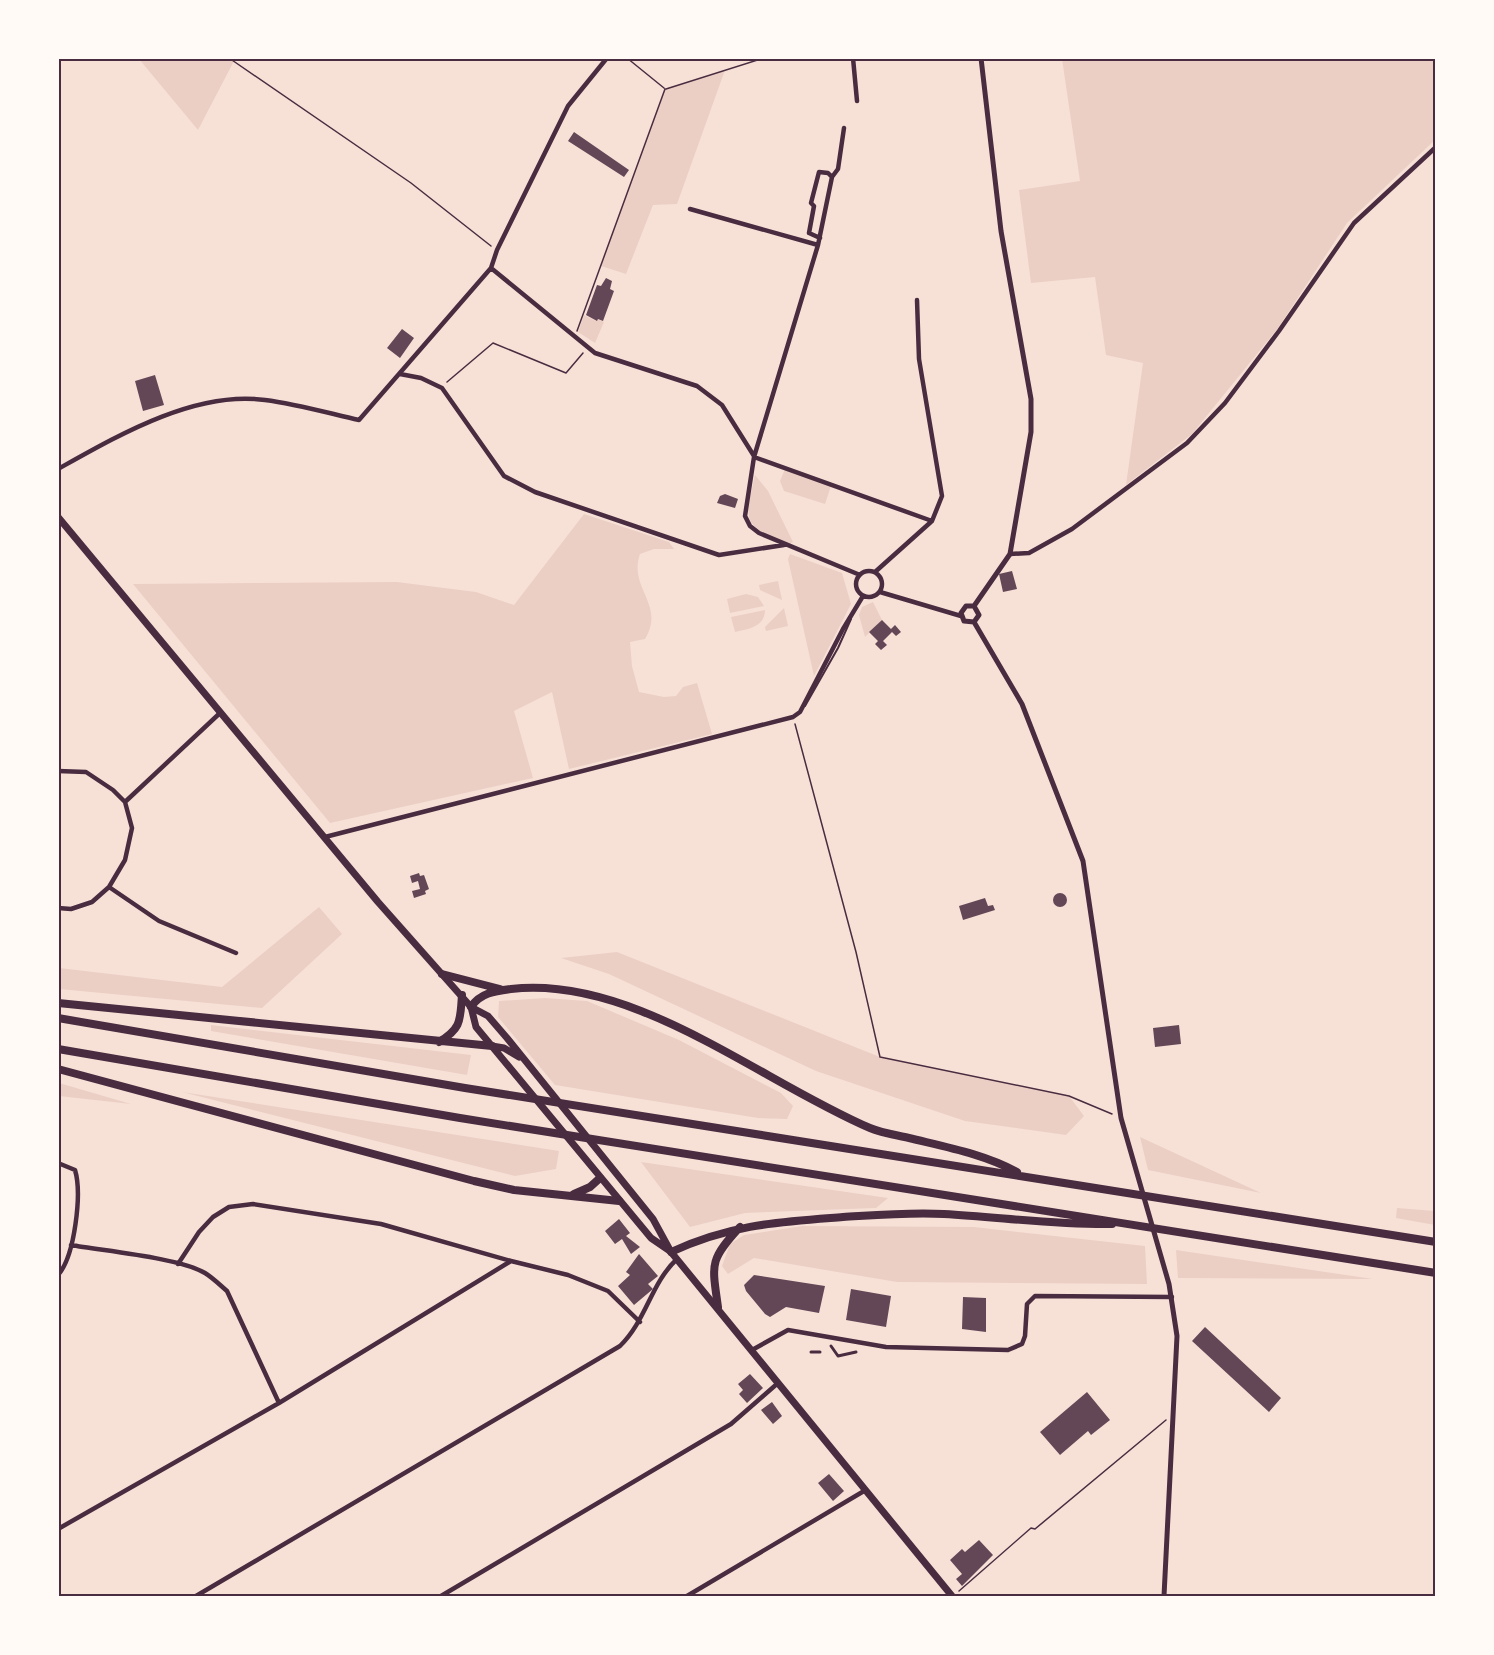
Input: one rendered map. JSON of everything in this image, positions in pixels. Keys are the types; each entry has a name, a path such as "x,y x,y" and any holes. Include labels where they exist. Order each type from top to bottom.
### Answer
{"highway":[{"path":"442,974 503,990"},
{"path":"471,1007 482,995 503,990 527,987 579,991 659,1019 828,1109 873,1129 993,1159 1023,1175"},
{"path":"438,1042 454,1033 460,1022 462,995"},
{"path":"58,1003 492,1046"},
{"path":"58,1018 454,1086 1436,1242"},
{"path":"58,1049 459,1118 1134,1223 1436,1273"},
{"path":"58,1069 474,1181 514,1190 619,1201"},
{"path":"570,1195 590,1187 600,1178"},
{"path":"674,1256 701,1238 740,1227 887,1214 942,1214 1067,1225 1134,1223"},
{"path":"718,1307 713,1271 714,1261 720,1249 740,1227"}],"main road":[{"path":"58,517 220,713 462,995 471,1007 476,1026 619,1201 651,1239 674,1256"},
{"path":"471,1007 488,1016 609,1164 653,1219 674,1256 952,1596"},
{"path":"492,1046 504,1048 524,1060"},
{"path":"600,1178 609,1164"}],"street":[{"path":"58,469 120,435 213,401 263,399 359,420 491,268 497,250 568,106 608,58"},
{"path":"853,58 857,101"},
{"path":"974,606 1010,554 1030,432 1031,399 1002,231 981,58"},
{"path":"844,128 838,169 832,177 820,238 754,457 745,516 750,526 759,533 860,575"},
{"path":"1010,554 1029,553 1072,529 1187,443 1225,403 1266,350 1354,223 1436,147"},
{"path":"820,238 809,233 814,211 811,203 819,172 828,173 832,177"},
{"path":"690,209 818,245"},
{"path":"491,268 595,353 697,386 722,405 754,457 932,521"},
{"path":"917,300 919,359 942,496 932,521 875,572 865,572 860,575 857,588 863,596 872,597 880,592 961,616 966,622 975,622"},
{"path":"400,374 421,378 442,387 504,476 535,492 719,555 784,545"},
{"path":"875,572 881,578 880,592"},
{"path":"326,837 793,717 802,707 863,596"},
{"path":"961,616 966,606 974,606"},
{"path":"974,606 979,615 975,622"},
{"path":"975,622 1022,704 1083,861 1121,1118 1172,1297 1177,1336 1164,1596"},
{"path":"125,802 220,713"},
{"path":"58,771 86,772 113,790 125,802 132,828 125,860 109,887 92,902 71,909 58,909"},
{"path":"109,887 159,921 236,953"},
{"path":"58,1163 75,1170 80,1185 71,1245 63,1270 58,1275"},
{"path":"178,1264 199,1232 213,1217 229,1207 253,1204 381,1224 512,1262 568,1275 608,1291 640,1322"},
{"path":"71,1245 178,1264 203,1272 226,1292 279,1403"},
{"path":"196,1596 620,1346 640,1322 674,1256"},
{"path":"58,1529 279,1403 512,1262"},
{"path":"752,1350 788,1330 886,1347 1008,1350 1022,1344 1025,1336 1027,1304 1035,1296 1172,1297"},
{"path":"831,1346 838,1356 856,1352"},
{"path":"812,1352 820,1352"},
{"path":"441,1596 731,1424 778,1383"},
{"path":"687,1596 864,1491"}],"path":[{"path":"229,58 411,183 497,250"},
{"path":"627,58 665,89"},
{"path":"665,89 764,58"},
{"path":"575,337 665,89"},
{"path":"442,387 493,343 566,373 588,348"},
{"path":"793,717 856,952 880,1057 1070,1096 1121,1118"},
{"path":"952,1596 1031,1528 1035,1530 1174,1414"}],"shaded area":[{"path":"139,59 235,59 198,130"},
{"path":"1062,59 1435,59 1435,140 1347,223 1278,328 1192,434 1126,485 1143,363 1106,355 1095,277 1031,283 1019,190 1080,181"},
{"path":"725,70 677,204 653,205 626,274 601,266 665,89"},
{"path":"584,315 604,322 595,343 578,332"},
{"path":"785,469 831,486 825,504 784,491 780,481"},
{"path":"755,475 768,491 793,542 788,545 762,532 750,520 749,504"},
{"path":"584,514 669,542 674,549 654,549 640,554 639,577 651,616 650,627 645,639 630,642 632,666 639,692 664,697 676,696 683,687 697,683 712,734 569,769 552,692 514,711 533,778 330,823 133,584 397,582 476,592 514,605"},
{"path":"790,554 842,573 851,604 814,676 788,559"},
{"path":"778,581 782,600 760,590 759,585"},
{"path":"746,594 758,597 764,606 730,613 727,599"},
{"path":"873,602 882,620 865,637 859,615 862,607"},
{"path":"784,608 788,626 766,631 765,627"},
{"path":"765,610 759,624 735,632 731,617"},
{"path":"319,907 342,934 262,1008 59,989 59,968 222,987"},
{"path":"617,952 880,1057 1069,1096 1084,1116 1066,1135 965,1121 816,1071 609,974 561,958"},
{"path":"545,998 587,1001 679,1040 781,1093 793,1106 787,1119 758,1118 555,1085 498,1017 499,1001"},
{"path":"211,1025 471,1055 467,1075 211,1031"},
{"path":"59,1083 131,1104 59,1096"},
{"path":"182,1092 559,1151 556,1169 515,1176"},
{"path":"1140,1137 1261,1193 1148,1170"},
{"path":"641,1162 888,1198 876,1208 745,1213 690,1227"},
{"path":"1397,1208 1435,1211 1435,1225 1396,1218"},
{"path":"802,1226 974,1227 1145,1246 1147,1284 897,1282 754,1258 728,1274 722,1266 730,1244 744,1235"},
{"path":"1176,1250 1373,1279 1178,1278"}],"building":[{"path":"574,132 629,170 624,177 568,141"},
{"path":"606,278 612,281 610,289 614,291 603,321 598,319 597,321 586,315 597,285 601,286"},
{"path":"402,329 414,338 400,358 387,348"},
{"path":"155,375 164,405 143,411 135,381"},
{"path":"725,494 738,499 735,508 717,503 720,496"},
{"path":"1012,571 1017,589 1003,592 999,574"},
{"path":"882,620 891,629 895,625 901,632 896,636 892,632 883,641 887,645 881,650 875,644 878,641 869,632"},
{"path":"419,873 420,876 424,875 429,889 425,891 426,894 414,898 412,891 420,889 418,881 412,883 410,876"},
{"path":"1057,893 1063,893 1067,900 1063,907 1057,907 1053,903 1053,897"},
{"path":"985,898 988,906 993,905 995,910 963,920 959,906"},
{"path":"1179,1025 1181,1044 1155,1047 1153,1028"},
{"path":"619,1219 630,1233 626,1236 640,1247 631,1254 622,1239 615,1244 605,1231"},
{"path":"639,1254 658,1276 648,1284 653,1289 634,1305 618,1286 630,1275 626,1272"},
{"path":"754,1275 825,1286 819,1313 786,1307 770,1317 746,1291 744,1285"},
{"path":"851,1289 891,1296 886,1327 846,1320"},
{"path":"963,1297 986,1298 986,1332 962,1329"},
{"path":"1205,1327 1281,1398 1269,1412 1192,1341"},
{"path":"750,1374 763,1388 747,1403 739,1394 743,1390 738,1384"},
{"path":"1087,1392 1110,1420 1091,1435 1088,1431 1060,1455 1040,1432"},
{"path":"772,1402 782,1416 773,1424 761,1410"},
{"path":"829,1474 844,1491 833,1501 818,1483"},
{"path":"979,1540 993,1555 962,1586 956,1579 962,1574 950,1560 962,1549 965,1552"}]}
